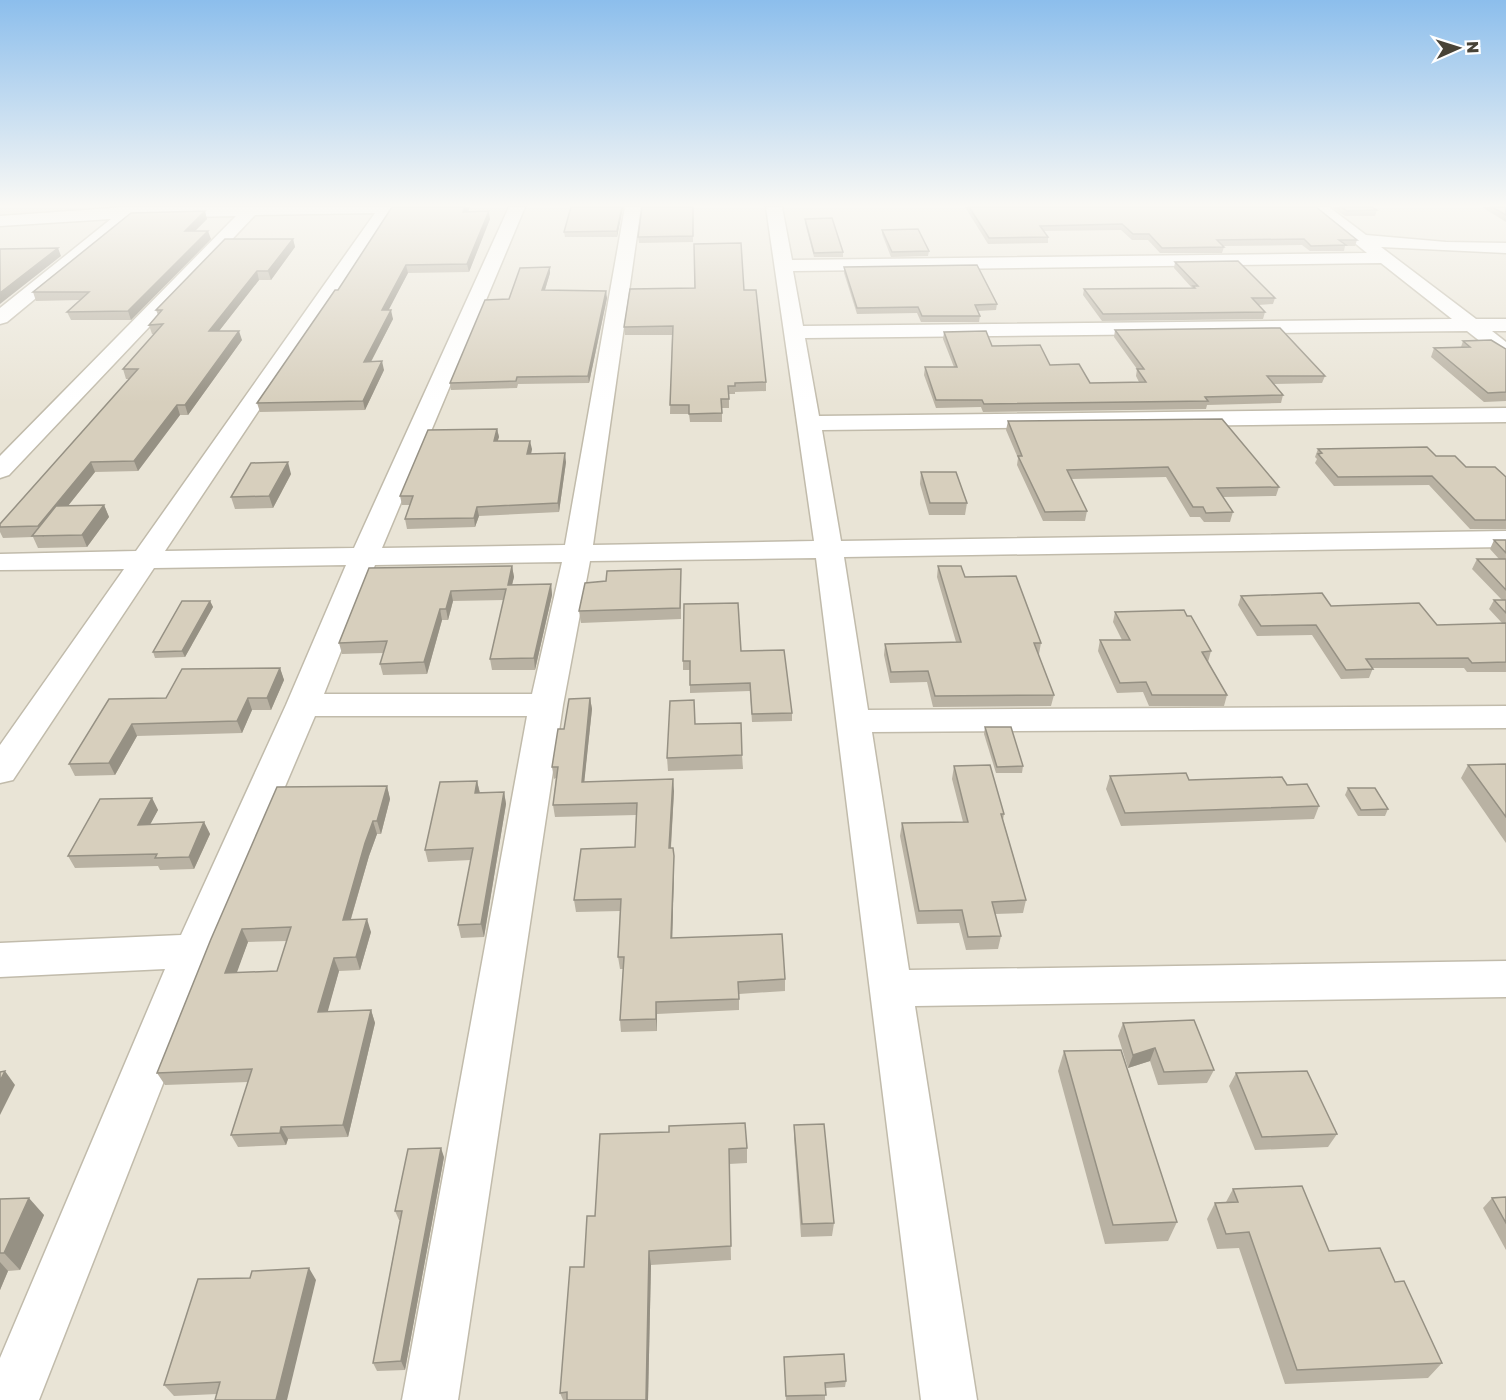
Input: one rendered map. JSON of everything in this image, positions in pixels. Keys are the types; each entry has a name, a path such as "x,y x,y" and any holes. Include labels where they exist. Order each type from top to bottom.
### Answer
{"street":[{"path":"0,318 56,272"},
{"path":"0,470 191,272"},
{"path":"0,771 342,272"},
{"path":"11,1400 194,951 303,705 364,556 488,272"},
{"path":"430,1400 546,705 578,552 623,272"},
{"path":"785,272 829,549 949,1400"},
{"path":"1404,272 1506,352"},
{"path":"794,332 1506,325"},
{"path":"809,423 1506,415"},
{"path":"0,562 1506,539"},
{"path":"303,705 546,705"},
{"path":"853,721 1506,717"},
{"path":"0,960 194,951"},
{"path":"891,987 1506,979"}],"shaded area":[{"path":"0,272 1506,272 1506,1400 0,1400"}],"building":[{"path":"0,272 27,272 0,293"},
{"path":"57,272 167,272 128,311 67,312 89,292 33,292"},
{"path":"193,272 256,272 209,331 239,331 185,405 177,405 134,461 91,462 38,526 0,527 0,524 138,369 123,369 163,324 149,325 162,310 156,310"},
{"path":"349,272 402,272 382,310 391,310 364,362 382,361 363,401 257,403 335,290 338,290"},
{"path":"518,272 548,272 542,290 606,291 588,376 517,377 516,381 450,383 485,300 509,299"},
{"path":"695,272 743,272 744,290 756,290 766,382 735,383 735,386 728,386 729,399 721,399 722,413 689,414 689,405 670,405 673,326 624,327 630,289 695,288"},
{"path":"846,272 981,272 997,304 975,305 980,316 922,316 918,307 857,308"},
{"path":"1185,272 1249,272 1275,298 1252,298 1265,312 1103,314 1084,289 1195,288 1193,286 1198,286"},
{"path":"1280,328 1325,376 1267,376 1283,395 1205,397 1208,401 984,404 982,400 936,400 925,367 957,367 944,332 986,331 992,346 1040,345 1050,365 1079,364 1090,383 1146,382 1137,369 1144,369 1115,330"},
{"path":"1491,340 1506,349 1506,392 1488,393 1434,348 1470,347 1463,341"},
{"path":"1222,419 1279,487 1217,488 1233,512 1206,513 1203,507 1193,507 1168,467 1067,470 1087,511 1045,512 1018,456 1022,456 1008,421"},
{"path":"497,429 494,441 530,441 527,454 565,453 558,503 477,507 474,518 405,519 413,496 400,496 428,430"},
{"path":"1427,447 1436,456 1455,456 1466,467 1495,467 1506,477 1506,520 1475,520 1432,476 1338,477 1318,454 1322,453 1318,449"},
{"path":"288,462 269,496 231,497 251,463"},
{"path":"921,472 956,472 967,503 930,503"},
{"path":"104,505 82,535 32,536 56,506"},
{"path":"1494,540 1506,540 1506,553"},
{"path":"1477,559 1506,559 1506,590"},
{"path":"512,566 508,585 551,584 534,658 490,659 506,589 451,591 446,609 440,609 424,662 380,664 387,641 339,643 369,568"},
{"path":"938,566 961,566 965,577 1016,576 1041,643 1034,643 1054,695 935,696 928,671 891,672 885,644 961,642"},
{"path":"681,569 680,608 579,611 585,583 606,581 607,571"},
{"path":"1322,593 1331,606 1419,603 1437,625 1506,623 1506,662 1472,663 1468,658 1366,659 1373,669 1346,670 1316,625 1261,626 1241,596"},
{"path":"1494,600 1506,600 1506,613"},
{"path":"182,601 210,601 182,651 153,652"},
{"path":"738,603 741,651 784,650 792,713 752,714 750,683 690,685 690,661 683,661 684,604"},
{"path":"1184,610 1187,616 1191,616 1211,651 1202,652 1227,695 1152,695 1146,682 1120,683 1100,640 1130,640 1115,612"},
{"path":"280,668 267,698 248,698 237,721 132,724 109,763 69,764 109,699 166,698 182,669"},
{"path":"590,698 582,782 673,779 669,848 673,848 674,856 671,938 782,934 785,979 738,982 739,999 656,1002 656,1019 620,1020 624,957 618,957 621,899 574,900 581,849 635,847 637,803 553,805 558,767 552,767 558,729 564,729 569,699"},
{"path":"694,700 695,724 741,723 742,755 667,758 670,701"},
{"path":"985,727 1011,727 1023,766 997,767"},
{"path":"1506,764 1506,817 1468,765"},
{"path":"990,765 1004,814 1001,814 1026,900 992,902 1001,936 968,937 962,910 919,911 902,823 968,822 954,766"},
{"path":"1186,773 1189,780 1282,777 1287,785 1307,784 1319,806 1125,813 1110,776"},
{"path":"477,781 475,793 504,792 481,924 458,925 473,848 425,850 440,782"},
{"path":"387,786 377,821 373,821 365,843 343,920 367,919 356,957 334,958 318,1012 371,1010 343,1125 281,1127 280,1133 231,1135 252,1069 157,1073 211,939 277,787","holes":["291,927 277,971 225,973 242,929"]},
{"path":"1348,788 1375,788 1388,809 1361,810"},
{"path":"152,798 138,825 204,822 189,857 155,858 157,854 68,856 100,799"},
{"path":"1194,1020 1214,1070 1164,1072 1155,1048 1133,1055 1123,1023"},
{"path":"1121,1050 1177,1222 1113,1225 1064,1051"},
{"path":"1307,1071 1337,1134 1262,1137 1236,1073"},
{"path":"745,1123 747,1148 729,1149 731,1246 649,1251 646,1400 567,1400 567,1392 560,1393 570,1267 584,1267 587,1216 595,1216 600,1134 669,1132 669,1126"},
{"path":"824,1124 834,1223 802,1224 794,1125"},
{"path":"441,1148 401,1361 373,1363 402,1211 395,1211 408,1149"},
{"path":"1302,1186 1329,1251 1380,1248 1395,1282 1404,1281 1442,1363 1297,1370 1249,1232 1226,1234 1215,1203 1238,1202 1233,1189"},
{"path":"1506,1197 1506,1223 1492,1198"},
{"path":"29,1198 4,1253 0,1253 0,1199"},
{"path":"309,1268 276,1400 215,1400 220,1382 164,1385 198,1279 250,1278 252,1271"},
{"path":"844,1354 846,1381 825,1383 826,1395 786,1396 784,1357"}]}
